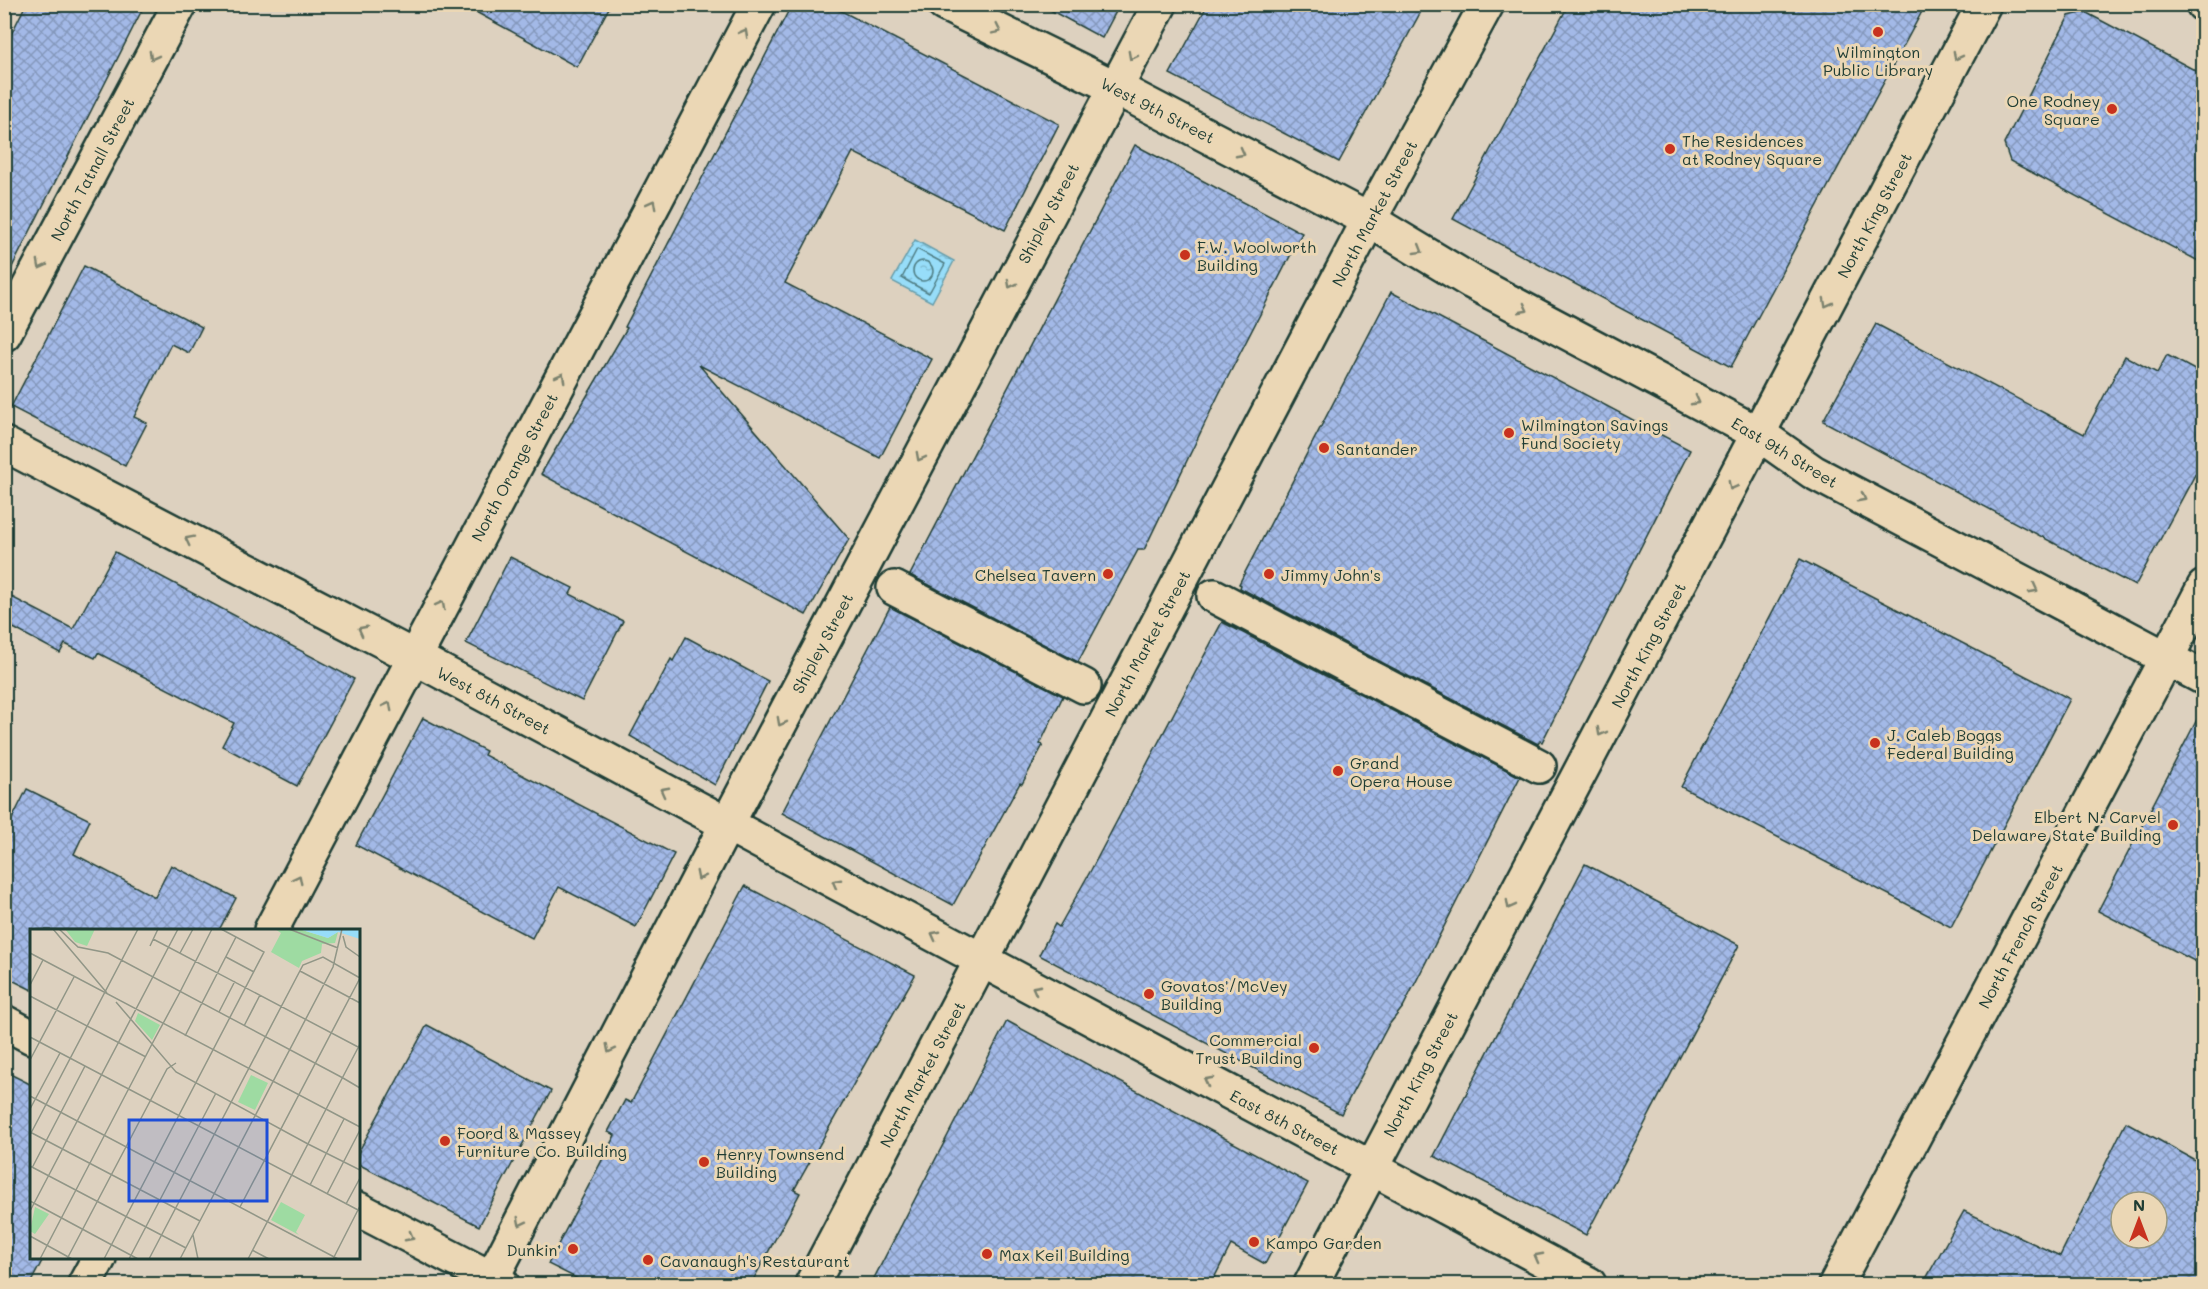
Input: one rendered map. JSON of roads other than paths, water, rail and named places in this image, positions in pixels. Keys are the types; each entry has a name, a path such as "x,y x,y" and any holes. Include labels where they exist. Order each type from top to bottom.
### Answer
{"street":[{"name":"North Tatnall Street","path":"4,334 180,4"},
{"name":"North Orange Street","path":"272,929 759,4"},
{"name":"West 9th Street","path":"944,4 1114,87 1369,220"},
{"name":"Shipley Street","path":"494,1283 727,824 1114,87 1160,4"},
{"name":"North Market Street","path":"812,1284 1369,220 1487,4"},
{"name":"North King Street","path":"1311,1284 1984,4"},
{"name":"East 9th Street","path":"1369,220 1472,282 1759,434 1813,472 2204,678"},
{"name":"West 8th Street","path":"4,444 414,657 982,960"},
{"name":"North French Street","path":"1836,1284 2204,587"},
{"path":"894,588 1084,686"},
{"path":"1214,596 1539,766"},
{"name":"East 8th Street","path":"982,960 1589,1284"},
{"path":"4,1022 30,1036"},
{"path":"360,1210 494,1283"},
{"path":"85,1284 98,1259"}],"water":[{"path":"915,240 954,261 932,302 892,281"}],"place":[{"name":"Wilmington Public Library","path":"1878,32"},
{"name":"One Rodney Square","path":"2112,109"},
{"name":"The Residences at Rodney Square","path":"1670,149"},
{"name":"F.W. Woolworth Building","path":"1185,255"},
{"name":"Wilmington Savings Fund Society","path":"1509,433"},
{"name":"Santander","path":"1324,448"},
{"name":"Chelsea Tavern","path":"1108,574"},
{"name":"Jimmy John's","path":"1269,574"},
{"name":"J. Caleb Boggs Federal Building","path":"1875,743"},
{"name":"Grand Opera House","path":"1338,771"},
{"name":"Elbert N. Carvel Delaware State Building","path":"2173,825"},
{"name":"Govatos'/McVey Building","path":"1149,994"},
{"name":"Commercial Trust Building","path":"1314,1048"},
{"name":"Foord & Massey Furniture Co. Building","path":"445,1141"},
{"name":"Henry Townsend Building","path":"704,1162"},
{"name":"Kampo Garden","path":"1254,1242"},
{"name":"Dunkin'","path":"573,1249"},
{"name":"Max Keil Building","path":"987,1254"},
{"name":"Cavanaugh's Restaurant","path":"648,1260"}]}
